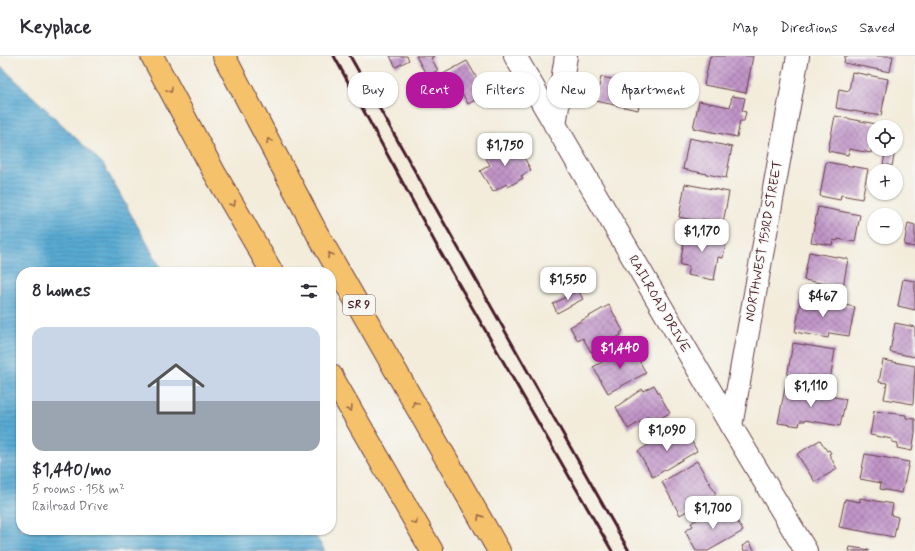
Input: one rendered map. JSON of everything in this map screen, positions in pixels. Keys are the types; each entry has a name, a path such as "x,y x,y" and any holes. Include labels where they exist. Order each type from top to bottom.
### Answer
{"main road":[{"path":"152,56 214,172 269,267"},
{"name":"SR 9","path":"224,56 318,235 499,551"},
{"path":"336,384 432,551"}],"street":[{"name":"RAILROAD DRIVE","path":"515,56 731,426 806,551"},
{"path":"555,125 566,56"},
{"name":"NORTHWEST 153RD STREET","path":"731,426 798,56"}],"water":[{"path":"0,67 4,69 103,164 160,267 16,267 16,535 315,535 325,551 0,551"}],"building":[{"path":"390,56 407,56 409,60 396,67"},
{"path":"416,56 435,56 431,58 438,70 434,72 425,72"},
{"path":"710,56 753,56 746,93 704,85"},
{"path":"845,56 893,56 890,72 844,63"},
{"path":"467,61 473,72 472,72 472,102 468,104 464,97 464,72 447,72"},
{"path":"852,72 888,79 881,116 836,108 839,89 849,91"},
{"path":"601,77 608,78 608,104 600,102"},
{"path":"732,96 745,98 742,111 746,112 744,121 740,121 737,137 693,128 697,108 699,108 699,101 730,107"},
{"path":"835,116 867,122 867,152 849,149 848,155 828,151"},
{"path":"689,138 732,147 726,178 683,169"},
{"path":"514,140 531,170 521,176 523,178 508,187 506,184 493,192 480,171 490,165 485,157"},
{"path":"885,156 894,156 892,164 883,164"},
{"path":"826,162 867,169 862,199 841,195 840,200 820,196"},
{"path":"685,184 729,192 723,223 702,219 702,222 679,217"},
{"path":"818,207 860,215 855,242 838,239 837,241 833,240 832,245 811,242"},
{"path":"908,223 915,225 915,247 904,245"},
{"path":"686,228 721,235 720,241 726,242 723,258 718,257 714,280 687,275 689,266 680,265"},
{"path":"809,252 848,259 843,287 804,280"},
{"path":"903,279 915,281 915,310 898,306"},
{"path":"578,290 583,299 557,313 553,304"},
{"path":"802,293 814,295 813,299 855,307 849,336 829,333 828,338 795,332"},
{"path":"609,305 623,331 620,333 621,335 591,352 583,338 578,341 570,327"},
{"path":"895,323 915,327 915,357 890,352"},
{"path":"793,343 835,350 830,380 808,375 807,381 787,377"},
{"path":"631,346 646,373 608,393 593,367"},
{"path":"883,360 915,366 913,404 884,399 887,383 879,382"},
{"path":"654,385 670,413 657,420 655,416 649,420 648,417 628,429 616,407 642,389 643,391"},
{"path":"785,388 846,399 840,426 805,420 800,421 799,426 778,423"},
{"path":"874,411 906,415 906,418 915,419 915,433 912,451 897,448 898,443 892,442 892,439 870,435"},
{"path":"679,427 687,442 691,440 697,451 653,477 638,451"},
{"path":"820,440 827,451 829,450 831,453 829,454 837,469 815,482 797,454"},
{"path":"865,454 909,462 902,493 880,489 881,483 860,479"},
{"path":"697,461 716,494 680,515 662,482"},
{"path":"860,498 893,504 891,515 898,517 894,537 839,527 845,499 860,502"},
{"path":"720,506 726,516 732,512 743,531 708,551 696,551 685,531 693,526 691,523"},
{"path":"749,542 755,551 744,551 742,546"},
{"path":"850,547 870,550 849,551"}],"railway":[{"path":"334,56 438,248 612,551"},
{"path":"350,56 629,551"}]}
